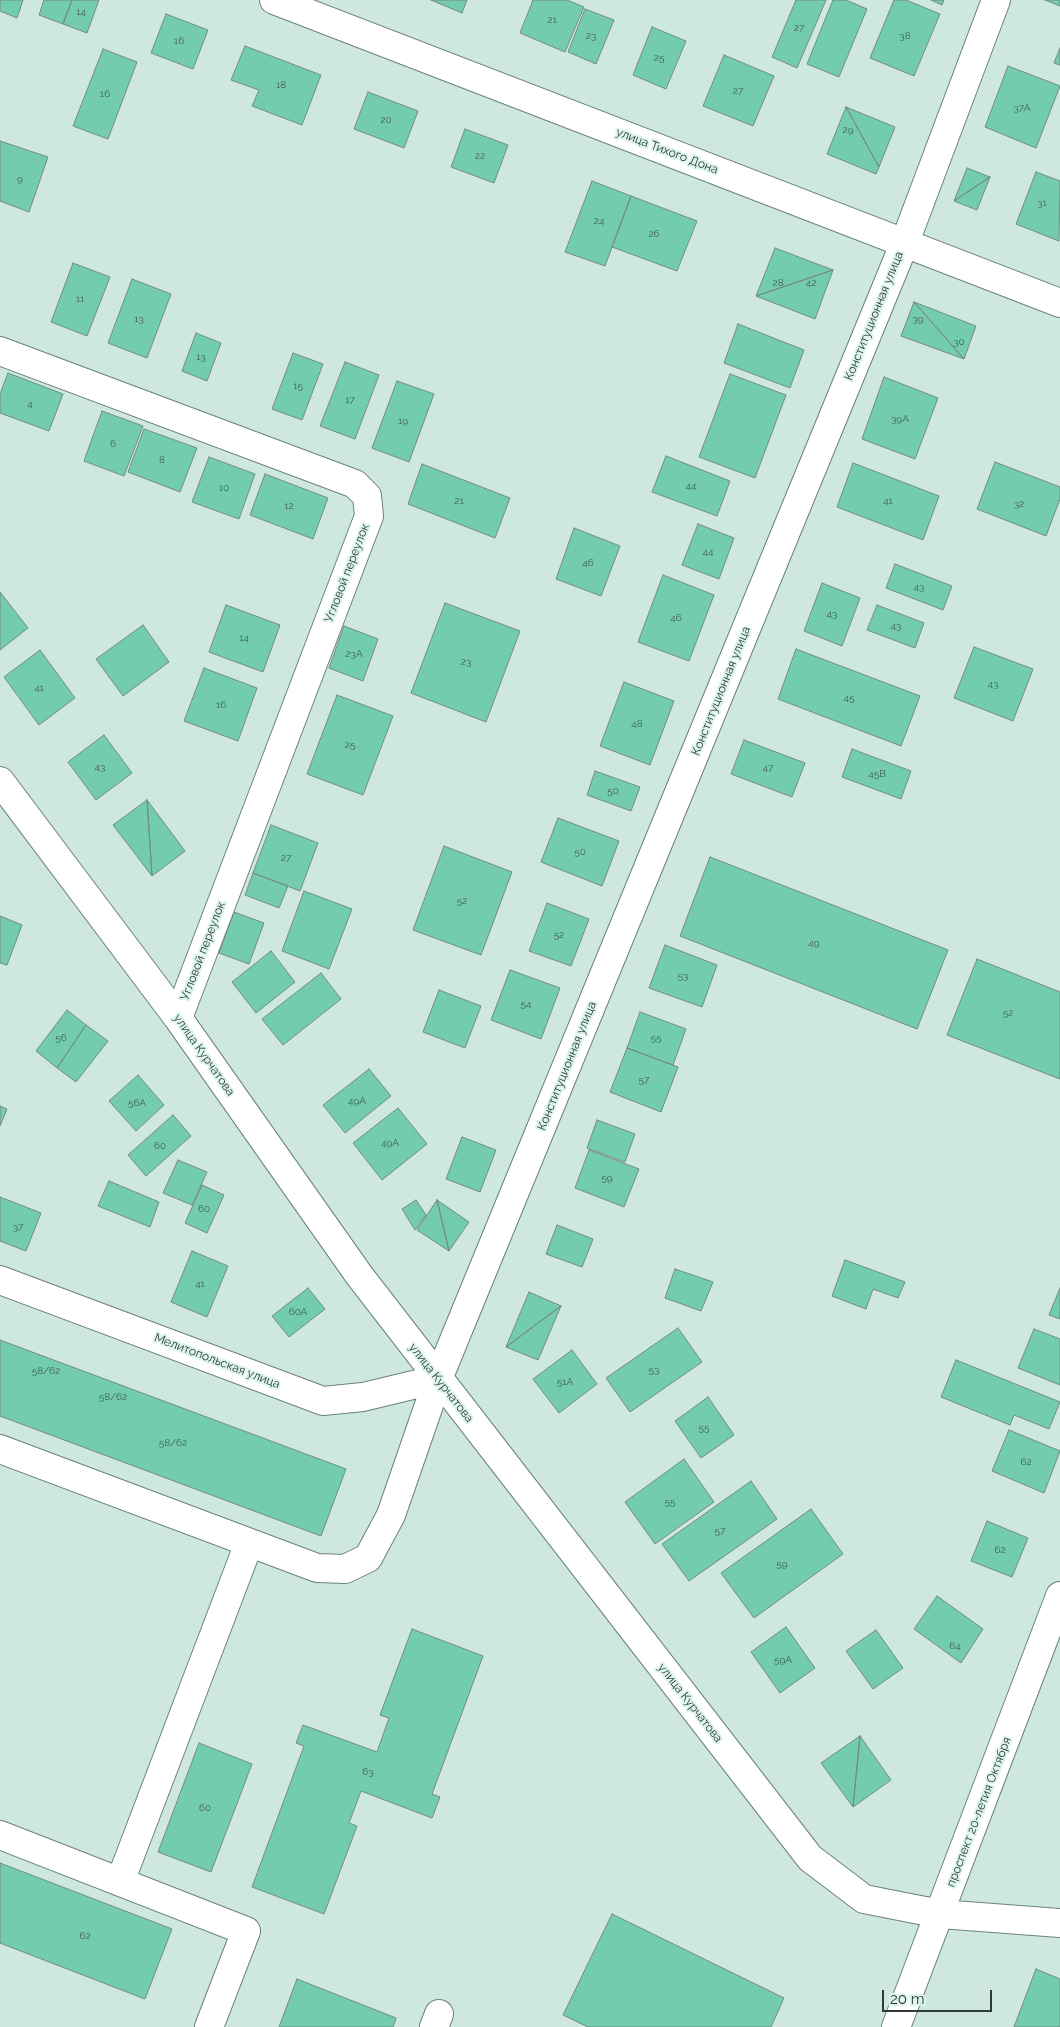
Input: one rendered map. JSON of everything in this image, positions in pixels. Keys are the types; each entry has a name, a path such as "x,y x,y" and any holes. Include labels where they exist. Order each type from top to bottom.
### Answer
{"street":[{"name":"улица Тихого Дона","path":"274,0 1060,303"},
{"name":"Конституционная улица","path":"0,1449 317,1568 344,1569 368,1558 390,1515 438,1379 905,242 996,0"},
{"name":"Угловой переулок","path":"0,351 355,484 367,496 369,516 178,1018"},
{"name":"улица Курчатова","path":"0,781 178,1018 359,1275 810,1858 864,1899 940,1914 1060,1923"},
{"name":"Мелитопольская улица","path":"0,1280 323,1401 363,1397 438,1379"},
{"path":"120,1882 249,1542"},
{"name":"проспект 20-летия Октября","path":"896,2027 1060,1596"},
{"path":"0,1835 246,1931 209,2027"}],"building":[{"path":"0,0 23,0 17,18 0,11"},
{"path":"44,0 72,0 63,24 39,15"},
{"path":"72,0 99,0 87,33 63,24"},
{"path":"431,0 467,0 462,13"},
{"path":"533,0 567,0 584,7 565,52 520,33"},
{"path":"796,0 826,0 797,68 772,57"},
{"path":"833,0 846,0 867,9 839,77 807,64"},
{"path":"894,0 906,0 940,14 914,76 870,58"},
{"path":"931,0 944,0 942,5"},
{"path":"1045,0 1060,0 1060,6"},
{"path":"585,9 614,20 596,64 568,52"},
{"path":"166,14 208,30 193,69 151,53"},
{"path":"652,27 686,41 666,89 633,75"},
{"path":"245,46 321,75 302,125 252,106 259,90 231,80"},
{"path":"1060,48 1060,65 1054,63"},
{"path":"103,49 137,62 108,139 73,126"},
{"path":"724,55 774,76 753,126 703,106"},
{"path":"1008,66 1060,86 1036,148 985,127"},
{"path":"368,92 418,111 404,148 354,129"},
{"path":"846,107 879,167 876,174 827,154"},
{"path":"846,107 895,127 879,167"},
{"path":"465,129 508,145 494,183 451,167"},
{"path":"0,141 48,157 29,212 0,201"},
{"path":"967,168 990,177 954,201"},
{"path":"1036,172 1060,181 1059,241 1016,224"},
{"path":"990,177 977,210 954,201"},
{"path":"592,181 631,196 605,266 565,252"},
{"path":"631,196 697,221 677,271 612,247"},
{"path":"775,248 833,270 756,296"},
{"path":"73,263 110,277 87,336 51,322"},
{"path":"833,270 815,319 756,296"},
{"path":"132,279 171,294 147,358 108,343"},
{"path":"914,302 976,326 964,359"},
{"path":"914,302 964,359 901,336"},
{"path":"738,324 804,350 790,388 724,363"},
{"path":"196,333 221,343 207,381 182,371"},
{"path":"293,353 323,364 302,420 272,409"},
{"path":"345,362 379,375 355,439 320,426"},
{"path":"8,373 63,394 49,431 0,413 0,394"},
{"path":"730,374 786,395 755,478 699,457"},
{"path":"884,377 938,398 915,459 862,439"},
{"path":"397,381 434,394 409,462 372,448"},
{"path":"102,411 143,426 124,476 84,461"},
{"path":"144,429 197,448 180,492 128,472"},
{"path":"666,456 730,481 717,516 652,492"},
{"path":"209,457 255,474 239,519 192,502"},
{"path":"995,462 1060,487 1060,499 1046,536 977,509"},
{"path":"853,463 939,496 923,540 837,507"},
{"path":"422,464 510,498 495,538 408,504"},
{"path":"265,474 328,498 313,539 250,515"},
{"path":"698,524 734,538 719,579 682,565"},
{"path":"574,528 620,546 601,596 556,579"},
{"path":"895,564 952,586 943,610 886,588"},
{"path":"663,575 714,595 689,661 638,642"},
{"path":"822,583 860,598 842,646 804,631"},
{"path":"0,592 28,628 0,650"},
{"path":"445,603 520,631 486,722 411,693"},
{"path":"226,605 280,625 263,672 209,652"},
{"path":"877,605 924,623 915,648 867,630"},
{"path":"143,625 169,662 123,696 96,659"},
{"path":"344,626 378,639 363,681 329,668"},
{"path":"974,647 1033,669 1013,721 954,698"},
{"path":"796,649 920,696 901,746 778,699"},
{"path":"40,650 75,698 39,725 4,677"},
{"path":"204,668 257,688 238,741 184,721"},
{"path":"624,682 674,701 650,765 600,746"},
{"path":"337,695 393,716 363,795 307,774"},
{"path":"104,735 132,773 96,800 68,762"},
{"path":"744,740 805,763 792,797 731,774"},
{"path":"852,749 911,771 901,799 842,777"},
{"path":"595,771 640,787 631,811 587,795"},
{"path":"147,800 185,851 152,876"},
{"path":"147,800 152,876 113,825"},
{"path":"558,818 619,841 602,886 541,862"},
{"path":"271,825 318,843 300,891 253,873"},
{"path":"444,846 512,872 481,955 413,930"},
{"path":"710,857 948,950 917,1029 680,936"},
{"path":"253,873 288,886 279,908 245,895"},
{"path":"304,891 352,909 329,969 282,951"},
{"path":"547,903 589,919 571,966 529,951"},
{"path":"234,912 264,923 249,964 219,953"},
{"path":"0,916 22,925 7,965 0,963"},
{"path":"665,945 717,965 702,1007 649,988"},
{"path":"271,951 295,982 256,1013 232,982"},
{"path":"977,959 1060,992 1060,1079 947,1035"},
{"path":"510,970 560,988 541,1039 491,1020"},
{"path":"321,973 341,999 283,1045 262,1019"},
{"path":"439,990 481,1006 465,1048 423,1032"},
{"path":"67,1010 86,1025 57,1068 36,1051"},
{"path":"640,1012 686,1029 673,1065 627,1048"},
{"path":"86,1025 108,1041 76,1082 57,1068"},
{"path":"627,1048 678,1067 661,1112 610,1092"},
{"path":"369,1069 391,1096 345,1133 323,1105"},
{"path":"138,1075 164,1105 136,1131 109,1101"},
{"path":"0,1106 7,1109 0,1126"},
{"path":"398,1108 427,1144 382,1180 353,1143"},
{"path":"173,1115 191,1136 146,1176 128,1155"},
{"path":"597,1120 635,1134 625,1162 587,1148"},
{"path":"462,1137 496,1150 480,1192 446,1179"},
{"path":"589,1150 639,1169 624,1207 575,1188"},
{"path":"178,1160 207,1172 192,1205 163,1193"},
{"path":"109,1181 159,1202 150,1227 98,1206"},
{"path":"202,1185 224,1195 207,1233 185,1223"},
{"path":"0,1197 41,1213 26,1251 0,1241"},
{"path":"416,1200 426,1215 415,1230 402,1209"},
{"path":"437,1200 469,1222 449,1251"},
{"path":"437,1200 449,1251 417,1230"},
{"path":"557,1225 593,1239 582,1267 546,1254"},
{"path":"192,1251 228,1266 207,1317 171,1302"},
{"path":"845,1260 905,1282 898,1298 873,1289 866,1309 832,1296"},
{"path":"675,1269 713,1282 701,1311 665,1298"},
{"path":"308,1288 325,1309 289,1337 272,1316"},
{"path":"1060,1288 1060,1319 1049,1315"},
{"path":"529,1292 561,1306 506,1347"},
{"path":"561,1306 538,1360 506,1347"},
{"path":"678,1328 702,1362 630,1412 606,1378"},
{"path":"1034,1329 1060,1339 1060,1385 1018,1368"},
{"path":"0,1340 346,1469 321,1536 0,1416"},
{"path":"572,1350 597,1384 559,1413 533,1379"},
{"path":"956,1360 1060,1402 1049,1429 1014,1415 1010,1425 941,1397"},
{"path":"708,1397 734,1435 701,1458 675,1421"},
{"path":"1009,1430 1060,1451 1044,1493 992,1471"},
{"path":"684,1459 714,1502 655,1544 625,1502"},
{"path":"751,1481 777,1519 689,1581 662,1544"},
{"path":"811,1509 843,1554 754,1618 721,1573"},
{"path":"987,1521 1028,1538 1012,1577 971,1561"},
{"path":"937,1596 983,1629 961,1663 914,1629"},
{"path":"786,1627 815,1668 780,1693 751,1652"},
{"path":"412,1629 483,1656 432,1794 440,1797 432,1818 361,1791 349,1823 357,1826 324,1914 252,1887 304,1746 296,1743 303,1725 377,1752 389,1718 380,1715"},
{"path":"876,1630 903,1668 873,1689 846,1651"},
{"path":"860,1736 853,1807 821,1763"},
{"path":"860,1736 891,1780 853,1807"},
{"path":"199,1743 252,1764 211,1872 158,1852"},
{"path":"0,1863 172,1929 145,1999 0,1943"},
{"path":"612,1914 784,1998 771,2027 588,2027 563,2015"},
{"path":"1036,1969 1060,1979 1060,2027 1014,2027"},
{"path":"297,1979 396,2018 393,2027 279,2027"}]}
